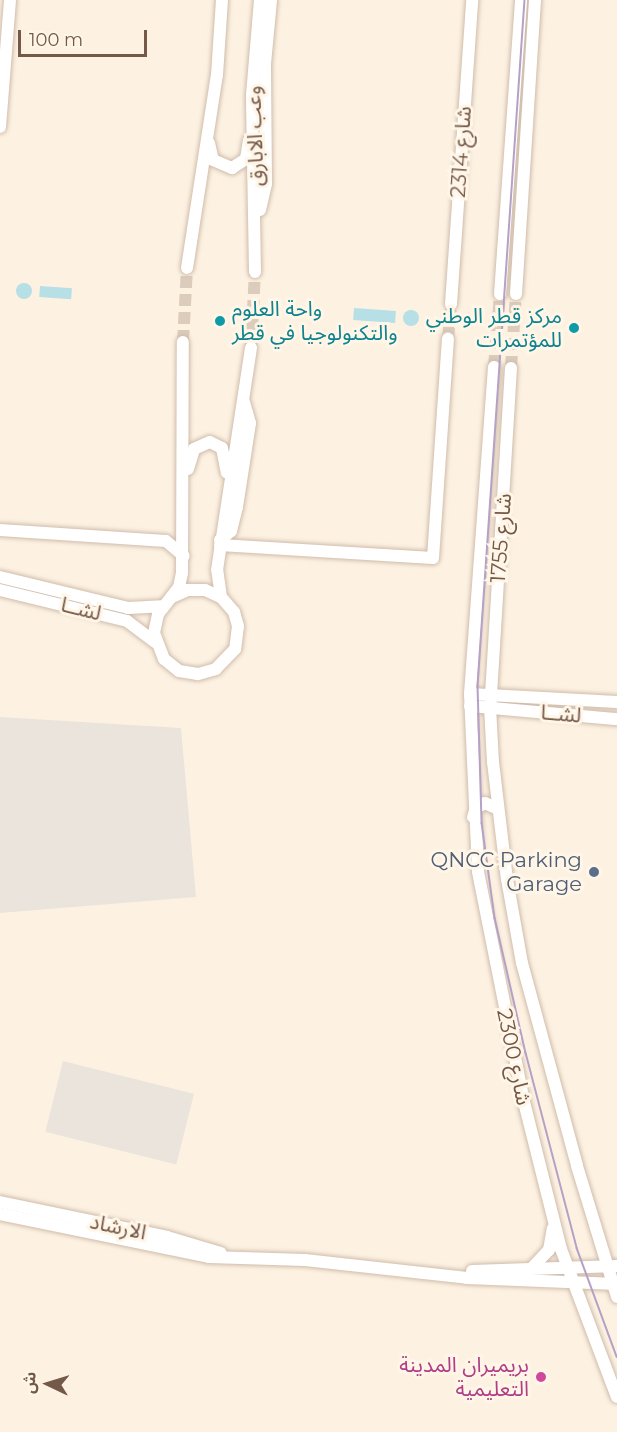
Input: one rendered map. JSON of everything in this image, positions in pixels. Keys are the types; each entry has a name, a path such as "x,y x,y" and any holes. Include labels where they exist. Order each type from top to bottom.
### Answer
{"street":[{"path":"0,128 10,0"},
{"name":"وعب الابارق","path":"187,268 208,127 222,0"},
{"name":"شارع 2314","path":"451,304 472,0"},
{"path":"500,294 521,0"},
{"path":"516,294 535,0"},
{"path":"257,216 265,194 263,1"},
{"name":"وعب الابارق","path":"255,272 257,216 252,95 263,1"},
{"path":"208,127 213,160 227,168 240,164 248,154 252,95"},
{"path":"220,543 433,558 448,339"},
{"path":"183,342 184,499"},
{"path":"221,597 217,570 220,543 251,348"},
{"name":"شارع 1755","path":"470,700 494,367"},
{"name":"شارع 1755","path":"490,707 511,368"},
{"path":"220,543 231,531 250,423 243,400"},
{"path":"172,597 197,589 221,597 234,612 238,639 233,652 216,669 198,674 179,670 164,659 155,642 155,624 162,606 172,597 181,581 184,556 181,528 184,499 192,452 200,444 210,442 225,453 227,501"},
{"path":"0,530 166,541 177,537 181,528"},
{"path":"231,531 246,546"},
{"path":"166,541 184,556"},
{"name":"لشــا","path":"0,577 128,608 162,606"},
{"name":"لشــا","path":"0,590 127,621 155,642"},
{"name":"لشــا","path":"470,700 491,693 617,702"},
{"name":"لشــا","path":"470,700 490,707 617,719"},
{"name":"شارع 2300","path":"470,700 472,818 491,944 553,1221 572,1284 617,1397"},
{"name":"شارع 2300","path":"490,707 498,809 522,963 612,1266 616,1289"},
{"path":"472,818 480,805 490,804 498,809"},
{"name":"الارشاد","path":"0,1202 167,1237 235,1257"},
{"name":"الارشاد","path":"0,1215 191,1254 305,1260 357,1268 616,1289"},
{"path":"531,1269 549,1250 553,1221"},
{"name":"الارشاد","path":"450,1274 612,1266"}],"shaded area":[{"path":"0,717 181,728 196,897 0,913"},
{"path":"63,1061 194,1094 176,1164 45,1132"}],"water":[{"path":"21,283 27,283 32,291 30,297 21,299 16,294 16,288"},
{"path":"40,286 72,288 71,299 39,297"},
{"path":"354,308 396,311 395,323 353,320"},
{"path":"408,310 414,310 419,318 417,324 408,326 403,321 403,315"}],"tunnel":[{"path":"183,342 187,268"},
{"path":"251,348 255,272"},
{"path":"494,367 500,294"},
{"path":"511,368 516,294"},
{"path":"448,339 451,304"}],"tram line":[{"path":"525,0 478,686 482,823 495,918 526,1053 577,1248 617,1357"}],"place":[{"name":"واحة العلوم والتكنولوجيا في قطر","path":"220,321"},
{"name":"مركز قطر الوطني للمؤتمرات","path":"574,328"},
{"name":"QNCC Parking Garage","path":"594,872"},
{"name":"بريميران المدينة التعليمية","path":"541,1377"}]}
